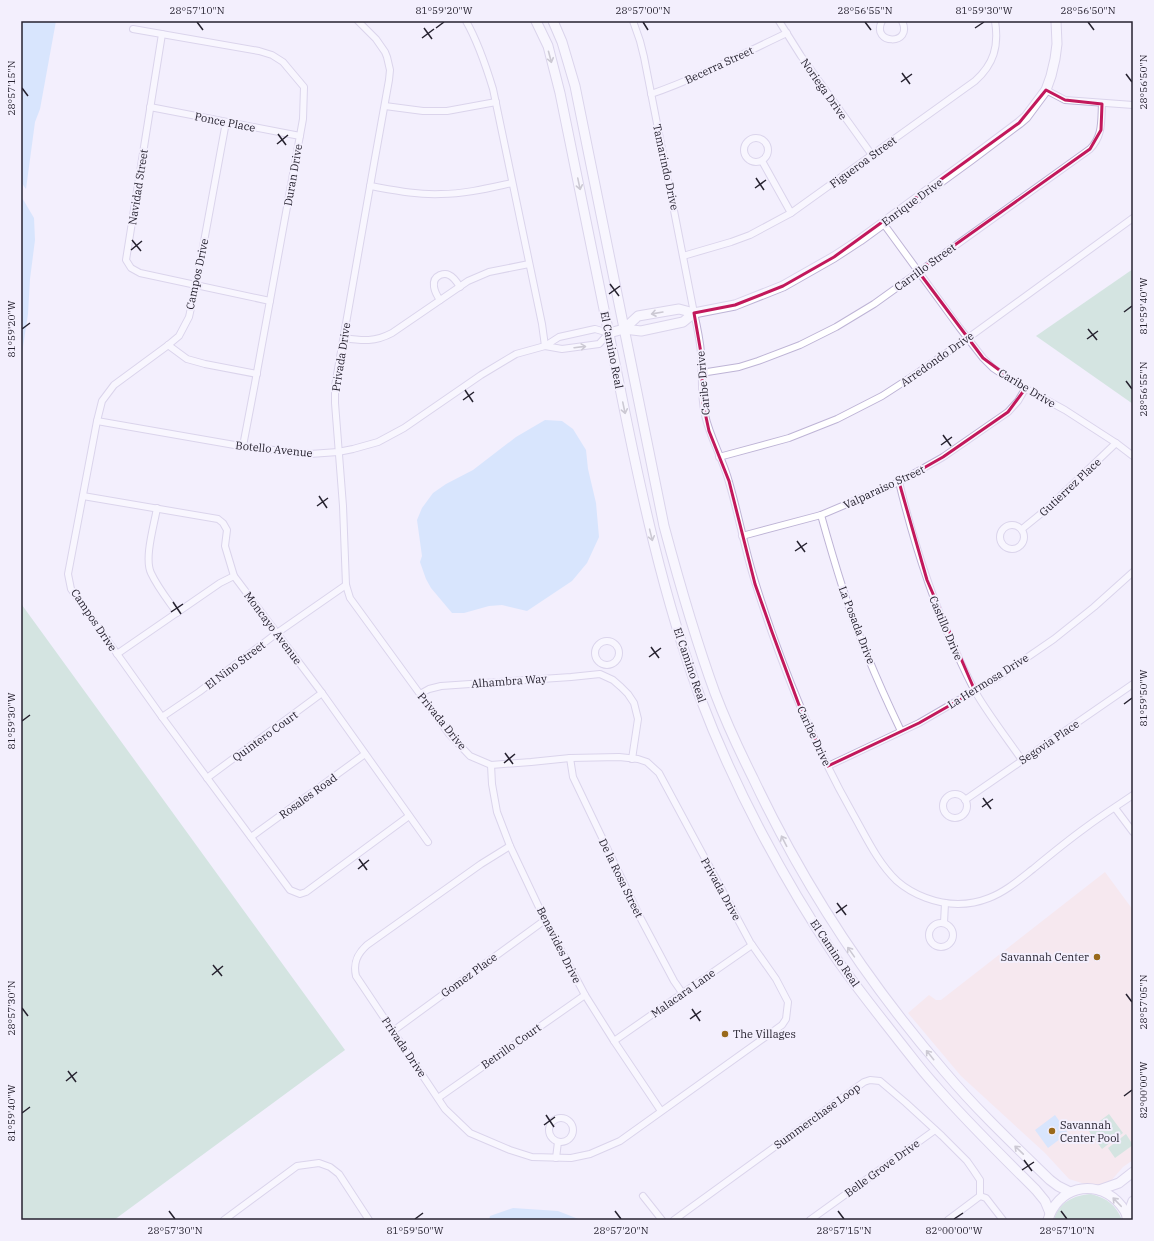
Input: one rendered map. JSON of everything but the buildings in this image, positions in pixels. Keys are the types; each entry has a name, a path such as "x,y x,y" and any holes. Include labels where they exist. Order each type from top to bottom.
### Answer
{"main road":[{"name":"El Camino Real","path":"536,21 548,46 560,93 639,483 666,591 686,657 721,748 753,816 777,860 836,957 866,999 932,1083 1036,1190 1045,1202 1049,1217"},
{"name":"El Camino Real","path":"554,21 575,86 664,526 698,645 734,740 788,849 820,903 878,990 945,1072 990,1121 1050,1180 1070,1192"},
{"name":"Enrique Drive","path":"624,329 638,316 679,309 694,313 735,305 783,286 834,257 883,223 1019,124 1046,90 1058,44 1056,21"},
{"name":"Enrique Drive","path":"624,329 641,331 683,322 694,313"},
{"path":"609,333 624,329"},
{"path":"978,1132 990,1121"},
{"path":"1099,1190 1119,1183 1133,1172"},
{"path":"1049,1217 1055,1204 1062,1197 1070,1192 1090,1188 1112,1196 1121,1205 1128,1218"},
{"path":"1128,1218 1133,1201"}],"street":[{"name":"Privada Drive","path":"358,21 376,39 387,57 390,70 390,80 335,386 338,452 343,506 346,585 350,598 450,734 465,751 475,759 491,765 570,758 619,757 632,758 647,762 659,773 752,945 776,979 788,1002 786,1019 782,1025 620,1141 590,1154 571,1158 532,1157 510,1150 470,1133 445,1109 356,976 354,968 361,951 474,869 510,846"},
{"path":"466,21 486,66 496,102 546,346"},
{"name":"Tamarindo Drive","path":"633,21 640,41 694,313"},
{"name":"Noriega Drive","path":"780,21 786,33 818,80 872,155"},
{"path":"882,21 880,29 883,36 891,40 895,40 902,35 904,28 902,21"},
{"name":"Figueroa Street","path":"683,256 750,235 791,213 982,75 995,50 997,39 995,21"},
{"name":"Duran Drive","path":"133,29 259,51 272,55 280,59 304,87 303,119 257,374 242,446"},
{"name":"Becerra Street","path":"651,94 688,80 786,33"},
{"name":"Navidad Street","path":"162,34 126,260 131,268 140,273 270,301"},
{"path":"1046,90 1065,100 1102,104 1133,105"},
{"path":"385,106 424,111 441,111 462,109 496,102"},
{"name":"Carrillo Street","path":"701,373 725,370 746,365 782,353 818,337 861,312 1090,149 1098,139 1102,104"},
{"name":"Ponce Place","path":"150,107 300,136"},
{"name":"Campos Drive","path":"226,122 189,317 178,336 168,346 114,385 102,401 68,574 71,589 162,717 290,890 300,894 306,892 409,816"},
{"path":"758,138 765,142 768,150 762,161 750,161 745,156 743,152 744,144 750,139 758,138"},
{"path":"762,161 791,213"},
{"path":"370,186 424,194 440,194 472,191 512,183"},
{"name":"Arredondo Drive","path":"719,457 789,438 860,408 902,384 1133,218"},
{"name":"Caribe Drive","path":"883,223 983,358 993,368 1011,380 1065,410 1116,443 1133,456"},
{"path":"344,338 370,340 382,338 392,333 460,286 479,276 489,272 529,264"},
{"path":"440,300 436,294 434,285 436,279 440,275 451,275 460,286"},
{"name":"Caribe Drive","path":"694,313 701,353 701,373 705,416 709,431 729,481 742,536 756,584 784,666 810,729 839,789 878,858 898,882 924,897 945,903 957,904 988,899 1002,892 1085,828 1133,795"},
{"name":"Botello Avenue","path":"97,421 242,446 310,454 338,452 378,442 404,428 481,375 516,354 546,346 559,337 595,329 609,333 599,344 562,349 546,346"},
{"path":"168,346 187,359 257,374"},
{"name":"Valparaiso Street","path":"742,536 820,515 899,482 943,457 1008,412 1018,401 1025,388"},
{"name":"Gutierrez Place","path":"1022,529 1053,504 1116,443"},
{"name":"Castillo Drive","path":"899,482 910,525 927,580 948,634 975,691 1022,760"},
{"name":"Moncayo Avenue","path":"83,496 218,519 223,523 228,530 225,546 234,576 322,693 428,842"},
{"path":"157,508 148,555 149,564 151,573 166,599 177,613"},
{"name":"La Posada Drive","path":"820,515 851,611 883,693 902,731"},
{"path":"1012,524 1019,526 1022,529 1025,537 1024,541 1018,548 1010,549 1003,544 1000,537 1002,530 1005,527 1012,524"},
{"name":"La Hermosa Drive","path":"828,766 902,731 1000,676 1054,638 1094,607 1133,572"},
{"path":"117,654 220,583 234,576"},
{"name":"El Nino Street","path":"162,717 277,633 346,585"},
{"path":"610,641 614,643 619,650 618,658 612,664 604,665 596,658 595,650 599,644 610,641"},
{"path":"604,665 600,674 613,680 621,687 628,694 636,709 638,719 632,758"},
{"name":"Alhambra Way","path":"420,694 429,689 442,686 600,674"},
{"name":"Segovia Place","path":"965,800 1133,684"},
{"name":"Quintero Court","path":"207,778 322,693"},
{"name":"Rosales Road","path":"251,837 365,754"},
{"name":"De la Rosa Street","path":"570,758 573,777 641,919 674,981 683,994"},
{"name":"Benavides Drive","path":"491,765 492,784 497,812 510,846 545,920 585,995 614,1042 661,1111"},
{"path":"950,795 959,795 965,800 967,807 961,817 954,819 944,813 944,800 950,795"},
{"path":"1115,808 1133,832"},
{"path":"944,923 945,903"},
{"name":"Gomez Place","path":"393,1031 545,920"},
{"path":"936,923 944,923 948,924 953,931 952,940 946,946 938,947 929,939 929,932 930,928 936,923"},
{"name":"Malacara Lane","path":"614,1042 752,945"},
{"name":"Betrillo Court","path":"438,1098 585,995"},
{"name":"Summerchase Loop","path":"674,1220 864,1082 870,1080 880,1081 906,1103 966,1161 980,1180 980,1196"},
{"path":"564,1118 571,1123 573,1131 570,1139 562,1143 558,1142 554,1141 549,1135 549,1127 553,1121 564,1118"},
{"name":"Belle Grove Drive","path":"810,1220 935,1130"},
{"path":"556,1158 558,1142"},
{"path":"224,1220 297,1166 319,1164 330,1167 339,1174 369,1220"},
{"path":"643,1196 662,1220"},
{"path":"948,1220 980,1196 986,1198 1003,1220"}],"highlighted area":[{"path":"1046,90 1065,100 1102,104 1101,130 1090,149 918,271 983,358 1025,389 1008,412 943,457 899,482 927,580 975,691 919,723 828,766 799,705 772,632 755,584 729,481 709,431 703,403 701,353 694,313 735,305 783,286 834,257 1019,123"}],"shaded area":[{"path":"1105,872 1133,910 1133,1160 1123,1167 1110,1182 1102,1185 1085,1184 1069,1179 1045,1153 961,1076 908,1013 929,995 936,1000 941,1000"}],"green space":[{"path":"1133,269 1133,404 1036,336"},
{"path":"21,603 345,1050 114,1220 21,1220"},
{"path":"1109,1114 1123,1133 1102,1149 1088,1130"},
{"path":"1126,1134 1133,1145 1115,1158 1108,1148"},
{"path":"1091,1194 1106,1200 1114,1206 1122,1220 1054,1220 1059,1208 1063,1204 1073,1198"}],"water":[{"path":"21,21 56,21 40,109 35,122 26,189 21,182"},
{"path":"21,197 34,218 35,240 30,279 28,314 21,360"},
{"path":"545,420 562,421 573,429 586,450 588,469 596,503 599,537 587,563 572,581 527,611 502,605 489,606 464,613 452,613 431,588 420,562 422,556 417,520 422,508 433,493 446,484 473,470 516,437"},
{"name":"Savannah Center Pool","path":"1055,1115 1068,1133 1048,1148 1035,1130"},
{"path":"513,1208 558,1211 581,1220 489,1220 490,1216"}],"place":[{"name":"Savannah Center","path":"1097,957"},
{"name":"The Villages","path":"725,1034"},
{"name":"Savannah Center Pool","path":"1052,1131"}]}
